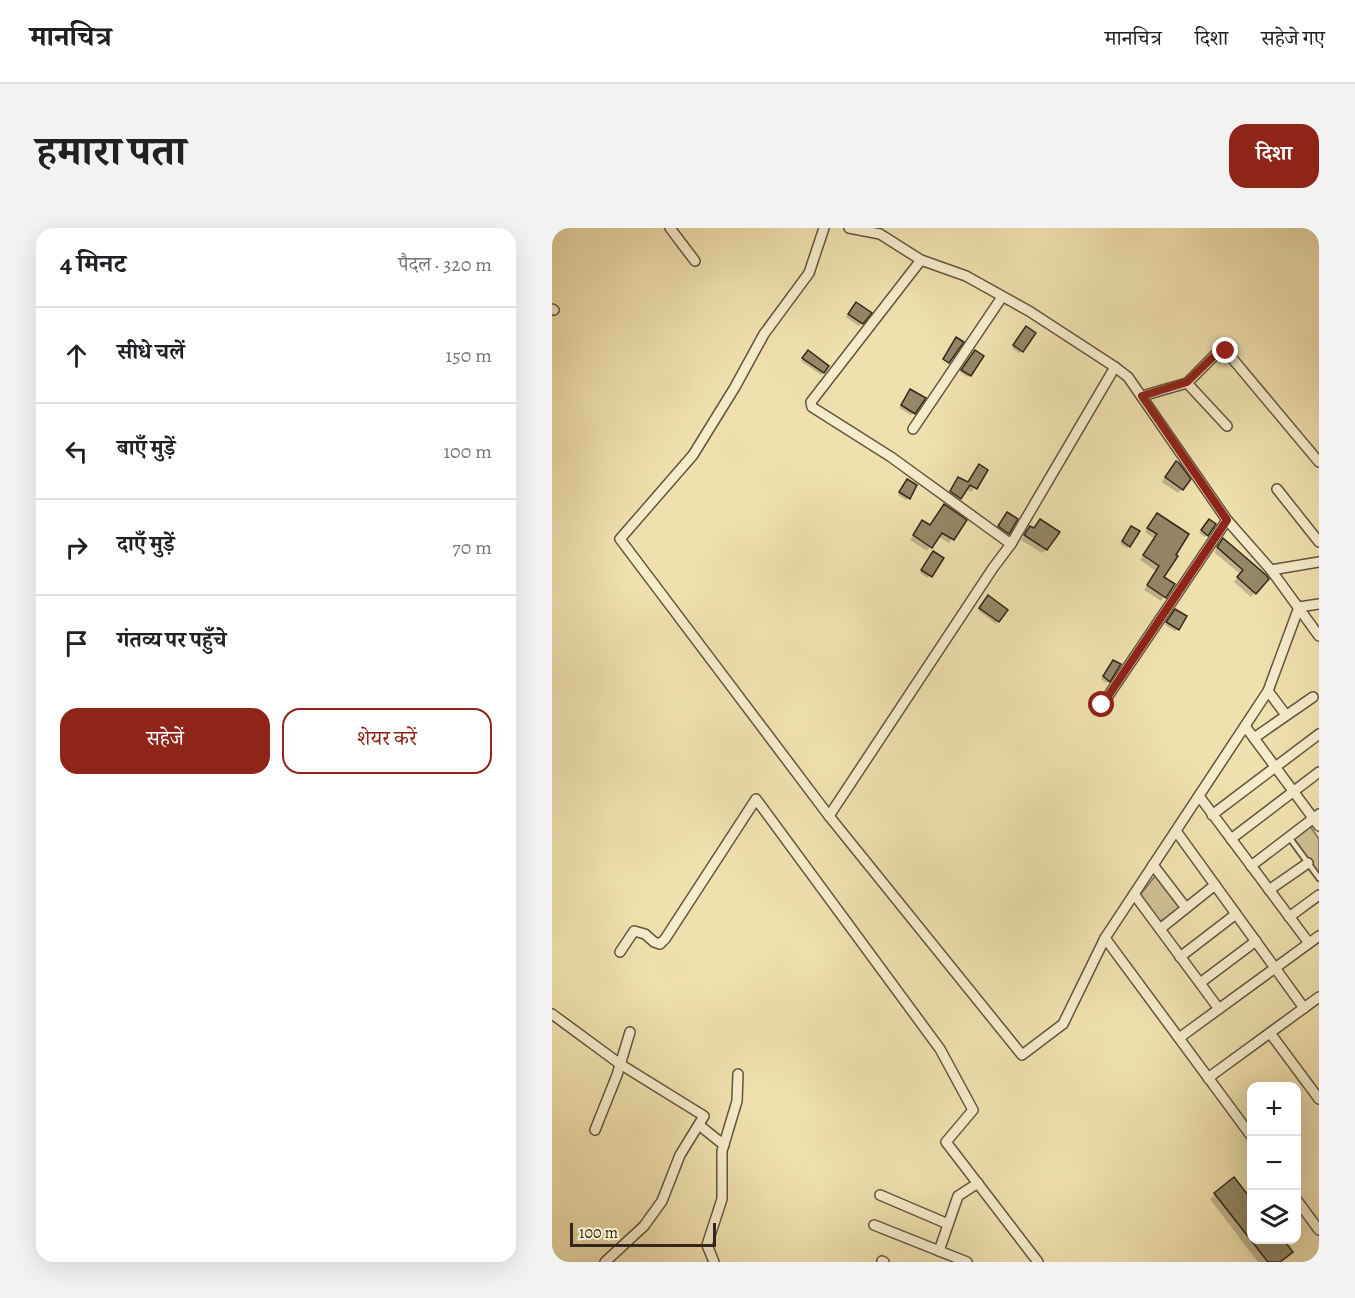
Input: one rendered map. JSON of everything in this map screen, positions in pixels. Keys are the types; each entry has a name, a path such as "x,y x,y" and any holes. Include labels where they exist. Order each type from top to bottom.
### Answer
{"street":[{"path":"670,228 695,261"},
{"path":"824,228 809,273 764,334 735,387 693,455 620,538 829,816 1022,1055 1063,1024 1105,938 1268,691 1299,608"},
{"path":"849,228 880,234 921,260 966,276 1029,311 1128,377 1227,520 1270,570 1319,636"},
{"path":"921,260 811,402 812,407 891,457 1011,544"},
{"path":"913,429 1002,297"},
{"path":"1142,396 1187,382 1218,352 1226,351 1319,462"},
{"path":"829,816 1011,544 1115,367"},
{"path":"1187,382 1227,426"},
{"path":"1277,489 1319,542"},
{"path":"1102,705 1227,520"},
{"path":"1270,570 1319,562"},
{"path":"1299,608 1319,604"},
{"path":"1268,691 1286,716"},
{"path":"1254,738 1313,697"},
{"path":"1245,726 1317,820 1289,837 1251,866"},
{"path":"1212,815 1319,734"},
{"path":"1231,839 1319,772"},
{"path":"1199,796 1309,943"},
{"path":"620,952 634,931 645,934 660,944 665,939 756,799 940,1049 973,1110 946,1142 1038,1262"},
{"path":"1176,831 1304,1008"},
{"path":"1269,890 1308,863"},
{"path":"1153,866 1186,908"},
{"path":"1160,929 1215,885"},
{"path":"1134,894 1219,1009"},
{"path":"1289,917 1319,895"},
{"path":"1180,957 1236,914"},
{"path":"1179,1038 1319,936"},
{"path":"1105,938 1250,1136"},
{"path":"1200,983 1256,941"},
{"path":"1208,1078 1319,997"},
{"path":"552,1014 620,1065 704,1116 680,1155 662,1201 644,1226 605,1262"},
{"path":"595,1130 630,1032"},
{"path":"1270,1033 1316,1088 1319,1099"},
{"path":"714,1262 707,1245 722,1199 722,1151 737,1101 738,1074"},
{"path":"699,1125 724,1145"},
{"path":"939,1251 958,1196 978,1183"},
{"path":"880,1194 948,1224"},
{"path":"1301,1206 1319,1230"},
{"path":"874,1226 968,1262"}],"lane":[{"path":"1289,837 1319,878"}],"shaded area":[{"path":"1310,826 1319,839 1319,875 1293,839"},
{"path":"1156,875 1180,907 1159,923 1140,895"}],"building":[{"path":"856,302 872,313 863,324 848,314"},
{"path":"1026,326 1036,333 1023,352 1013,345"},
{"path":"956,337 964,342 949,363 943,359"},
{"path":"808,350 829,366 824,373 802,358"},
{"path":"975,350 984,356 971,376 961,370"},
{"path":"910,389 926,398 915,414 901,405"},
{"path":"1176,461 1191,479 1183,490 1165,477"},
{"path":"979,464 988,470 977,489 970,485 961,499 950,491 958,477 968,482"},
{"path":"907,479 917,485 910,499 899,492"},
{"path":"944,504 967,520 954,540 942,533 932,548 913,535 922,520 930,525"},
{"path":"1007,512 1018,519 1009,534 998,526"},
{"path":"1157,513 1189,534 1164,577 1175,584 1166,598 1147,585 1159,566 1143,555 1157,534 1147,528"},
{"path":"1040,519 1060,532 1047,550 1024,535 1030,526 1034,528"},
{"path":"1209,519 1216,524 1208,536 1201,530"},
{"path":"1131,526 1140,531 1130,547 1122,541"},
{"path":"1223,538 1269,579 1256,594 1237,577 1243,570 1217,547"},
{"path":"933,551 944,558 932,577 921,570"},
{"path":"988,595 1008,610 999,622 979,608"},
{"path":"1175,609 1187,616 1179,630 1166,622"},
{"path":"1113,660 1121,664 1110,682 1103,676"},
{"path":"1234,1177 1247,1194 1247,1235 1214,1193"},
{"path":"1254,1244 1287,1244 1293,1252 1280,1262 1268,1262"}],"route":[{"path":"1102,705 1227,520 1142,396 1187,382 1218,352 1226,351"}]}
